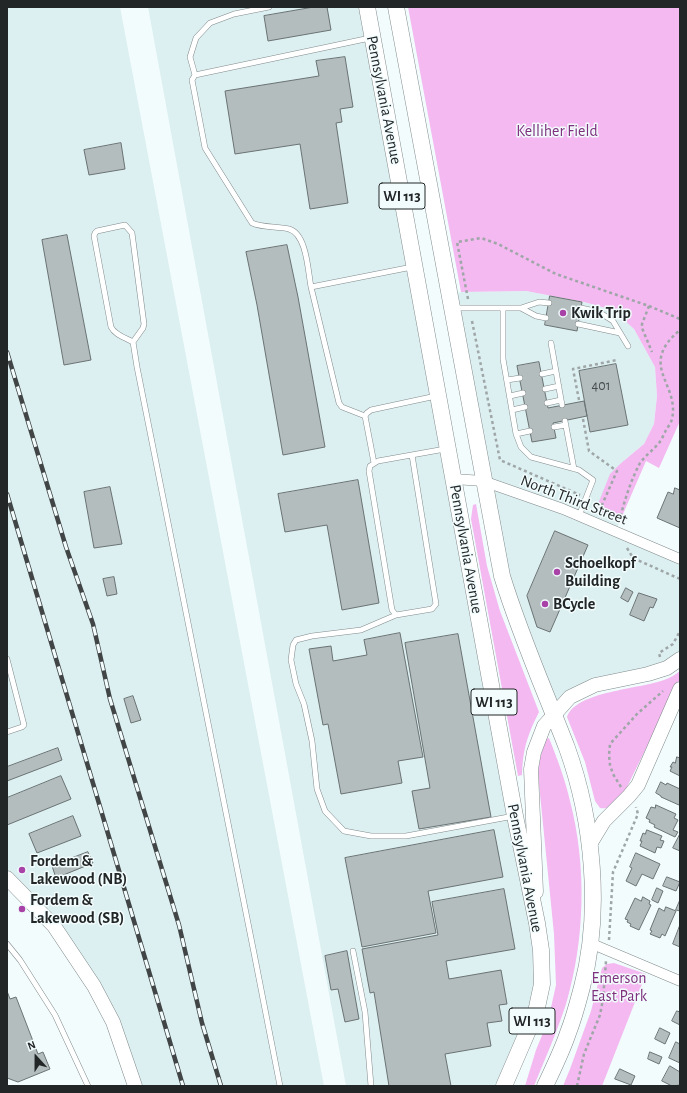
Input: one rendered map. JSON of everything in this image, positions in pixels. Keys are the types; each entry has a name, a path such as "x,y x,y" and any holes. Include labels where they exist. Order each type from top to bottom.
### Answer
{"main road":[{"name":"Pennsylvania Avenue","path":"367,7 515,816 541,950 542,984 536,1012 504,1086"},
{"name":"Pennsylvania Avenue","path":"396,7 483,481 502,576 512,608 567,750 581,795 590,844"},
{"name":"WI 113","path":"545,1086 568,1034 582,985 590,943 593,892 590,844"}],"street":[{"name":"North Third Street","path":"454,479 483,481 579,516 680,559"},
{"path":"536,923 532,769 534,752 540,733 553,715 570,697 595,685 648,674 667,668 680,659"},
{"path":"590,844 604,821 638,785 680,689"},
{"path":"7,878 54,926 79,961 113,1022 135,1086"},
{"path":"590,943 680,980"}],"lane":[{"path":"268,7 234,14 210,23 196,38 190,57 195,75 192,80 205,148 252,223 290,229 300,237 303,244 311,287 338,404 366,416"},
{"path":"195,75 373,38"},
{"path":"133,342 117,334 111,328 94,236 97,231 125,225 132,233 144,324 143,328 133,342 138,375 280,1086"},
{"path":"311,287 415,267"},
{"path":"452,308 521,308 539,302 549,302"},
{"path":"503,308 503,359 516,434 521,447 531,457 579,470 593,480 579,516"},
{"path":"521,308 536,316 546,318"},
{"path":"581,308 599,312 613,322 628,346"},
{"path":"578,324 620,334"},
{"path":"547,403 562,403 551,343"},
{"path":"542,374 556,371"},
{"path":"507,380 520,378"},
{"path":"545,389 559,386"},
{"path":"510,396 523,393"},
{"path":"374,463 366,416 367,413 370,410 439,396"},
{"path":"512,410 525,407"},
{"path":"554,427 566,423 574,469"},
{"path":"516,434 530,431"},
{"path":"396,615 392,610 369,471 370,466 378,461 448,449"},
{"path":"412,455 436,604 432,609 396,615 361,630 312,636 296,640 293,645 291,660 296,684 304,704 312,741 317,789 325,811 344,831 371,836 406,836 515,816"},
{"path":"7,660 24,725 7,732"},
{"path":"7,944 20,960 55,1015 88,1086"},
{"path":"353,951 365,1012 371,1086"}],"path":[{"path":"468,298 457,242 481,238 493,242 556,274 649,306 680,319"},
{"path":"649,306 642,324 642,328 652,352"},
{"path":"620,518 635,474 641,462 659,443 672,420 673,407 661,370 661,358 666,346 674,335 680,330"},
{"path":"579,400 573,369 617,360"},
{"path":"583,419 589,451 617,471 602,505"},
{"path":"633,558 680,579"},
{"path":"661,660 659,653 672,644 680,631"},
{"path":"622,788 610,765 610,744 647,704 662,694 665,688"}],"shaded area":[{"path":"7,7 120,7 324,1086 135,1086 94,986 7,878"},
{"path":"148,7 367,7 542,984 504,1086 346,1086"},
{"path":"526,291 584,302 613,310 634,329 655,367 657,396 654,424 644,444 620,464 602,505 620,521 616,531 680,559 680,659 595,685 553,715 512,608 450,295 461,292"}],"green space":[{"name":"Kelliher Field","path":"408,7 680,7 680,421 659,468 646,461 620,521 596,509 610,474 644,444 654,424 657,396 655,367 634,329 613,310 584,302 526,291 461,292"},
{"path":"476,504 487,566 500,611 539,712 526,743 522,775 518,776 471,519 473,505"},
{"path":"680,671 680,679 626,789 617,801 609,807 600,808 595,801 585,762 567,717 573,708 596,696 654,683 664,680"},
{"path":"549,738 566,785 575,826 579,851 582,903 577,954 566,1004 534,1086 525,1086 536,1050 548,1021 556,985 554,934 538,774 540,758 546,739"},
{"name":"Emerson East Park","path":"614,963 646,974 602,1086 563,1086 591,1011 602,968 607,964"}],"building":[{"path":"314,7 327,7 331,30 268,41 264,16"},
{"path":"345,57 353,107 340,109 342,122 336,123 348,203 310,209 300,144 235,154 225,91 319,76 316,61"},
{"path":"121,143 125,169 89,175 84,150"},
{"path":"67,235 91,360 64,365 42,240"},
{"path":"287,245 325,447 283,455 257,305 246,252"},
{"name":"Kwik Trip","path":"550,296 582,302 577,331 545,325"},
{"path":"539,362 548,408 584,401 587,416 553,423 556,438 532,442 517,366"},
{"name":"Kwik Trip","path":"616,364 628,425 590,432 579,371"},
{"path":"358,480 379,603 342,610 327,525 285,532 278,494"},
{"path":"110,487 122,544 94,548 84,492"},
{"path":"675,488 680,490 680,528 657,518 668,492 673,494"},
{"name":"Schoelkopf Building","path":"555,531 588,545 550,632 537,627 527,596"},
{"path":"114,577 117,594 107,596 103,579"},
{"path":"626,588 633,592 628,602 621,598"},
{"path":"639,593 657,599 653,608 650,607 644,621 630,615"},
{"path":"400,633 423,757 398,761 402,783 341,794 328,724 323,725 309,649 331,646 333,661 367,655 364,640"},
{"path":"458,634 491,817 419,829 412,791 430,788 405,643"},
{"path":"133,696 141,720 131,723 124,699"},
{"path":"58,748 62,760 7,781 7,767"},
{"path":"677,757 680,758 680,776 670,771 672,767 670,767 673,762 675,763"},
{"path":"61,776 71,799 7,825 7,798"},
{"path":"661,782 680,789 679,805 661,797 656,793"},
{"path":"656,805 676,814 674,818 678,820 673,830 678,832 675,837 654,827 655,825 649,822 650,820 646,818 651,807 655,808"},
{"path":"73,816 81,836 37,853 29,834"},
{"path":"494,830 503,877 428,891 436,933 362,947 345,858"},
{"path":"647,830 662,836 660,840 664,841 661,848 657,847 655,853 640,846 643,833 645,834"},
{"path":"680,834 680,851 673,848"},
{"path":"88,852 93,863 56,878 52,866"},
{"path":"636,853 660,864 653,879 642,874 636,886 626,881 632,868 630,867"},
{"path":"667,877 680,882 676,891 663,886"},
{"path":"657,888 663,891 658,903 652,900"},
{"path":"504,889 515,949 446,961 449,979 501,970 507,1004 499,1005 502,1021 487,1023 491,1046 445,1054 451,1086 389,1086 374,992 370,993 362,949 438,935 432,902"},
{"path":"643,897 650,901 649,904 651,905 639,930 630,926 631,924 625,919 635,898 641,901"},
{"path":"680,900 680,911 676,910"},
{"path":"666,907 676,911 665,936 662,934 660,938 650,934 652,931 650,930 659,908 664,911"},
{"path":"680,925 680,947 673,944"},
{"path":"347,951 359,1019 345,1022 338,989 331,990 325,956"},
{"path":"7,991 10,999 16,997 38,1054 43,1052 50,1069 18,1082 7,1078"},
{"path":"677,1011 680,1012 680,1025 672,1021"},
{"path":"660,1028 670,1033 665,1044 655,1039"},
{"path":"676,1042 680,1044 680,1063 669,1058"},
{"path":"650,1052 662,1057 659,1064 648,1059"},
{"path":"670,1066 680,1072 680,1085 672,1086 662,1081"},
{"path":"620,1069 635,1076 631,1085 615,1079"}],"railway":[{"path":"7,352 66,547 93,624 110,699 179,925 202,1023 221,1086"},
{"path":"7,494 183,1086"}],"place":[{"name":"Kwik Trip","path":"563,313"},
{"name":"Schoelkopf Building","path":"557,572"},
{"name":"BCycle","path":"545,604"},
{"name":"Fordem & Lakewood (NB)","path":"22,870"},
{"name":"Fordem & Lakewood (SB)","path":"22,909"}]}
